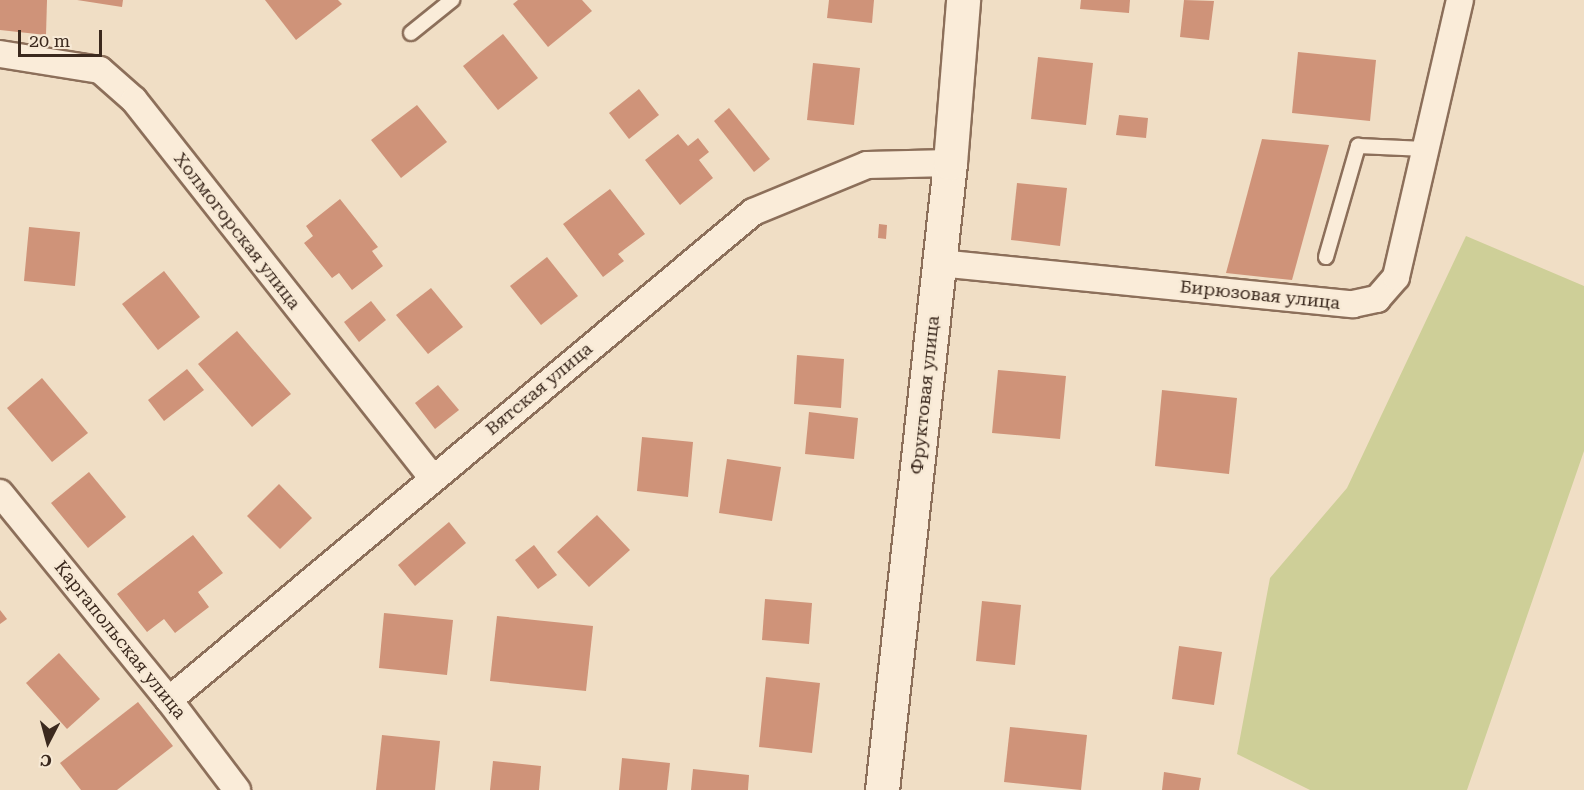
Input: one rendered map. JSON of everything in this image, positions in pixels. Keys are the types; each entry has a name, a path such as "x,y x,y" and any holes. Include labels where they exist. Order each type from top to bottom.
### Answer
{"street":[{"name":"Фруктовая улица","path":"882,790 950,163 963,0"},
{"name":"Бирюзовая улица","path":"939,263 1353,304 1377,299 1396,277 1460,0"},
{"name":"Холмогорская улица","path":"0,54 100,70 134,100 432,478"},
{"name":"Вятская улица","path":"169,700 753,212 867,165 950,163"},
{"name":"Каргапольская улица","path":"0,493 169,700 237,790"}],"lane":[{"path":"411,33 452,0"},
{"path":"1326,256 1358,146 1425,149"}],"green space":[{"path":"1466,236 1584,286 1584,451 1467,790 1310,790 1237,754 1270,578 1347,488"}],"building":[{"path":"0,0 47,0 46,35 0,30"},
{"path":"77,0 123,0 122,7"},
{"path":"265,0 338,0 342,4 296,40"},
{"path":"518,0 582,0 592,11 548,47 513,4"},
{"path":"829,0 874,0 872,23 827,18"},
{"path":"1081,0 1130,0 1129,13 1080,9"},
{"path":"1184,0 1214,1 1209,40 1180,37"},
{"path":"503,34 538,78 498,110 463,66"},
{"path":"1298,52 1376,60 1370,121 1292,113"},
{"path":"1038,57 1093,63 1086,125 1031,119"},
{"path":"813,63 860,68 854,125 807,120"},
{"path":"639,89 659,115 629,139 609,113"},
{"path":"417,105 447,142 401,178 371,140"},
{"path":"729,108 770,159 754,172 714,121"},
{"path":"1119,115 1148,118 1146,138 1116,135"},
{"path":"678,134 688,146 698,138 709,152 699,160 713,178 680,205 645,160"},
{"path":"1262,139 1329,145 1292,280 1226,273"},
{"path":"1017,183 1067,188 1060,246 1011,240"},
{"path":"610,189 645,234 618,254 624,261 603,277 563,224"},
{"path":"340,199 378,247 372,251 383,266 352,290 339,273 332,278 304,243 313,236 306,226"},
{"path":"879,224 887,225 886,239 878,238"},
{"path":"29,227 80,232 75,286 24,281"},
{"path":"547,257 578,296 541,325 510,286"},
{"path":"164,271 200,317 158,350 122,304"},
{"path":"431,288 463,327 428,354 396,315"},
{"path":"371,301 386,320 359,342 344,322"},
{"path":"237,331 291,394 252,427 198,364"},
{"path":"797,355 844,359 841,408 794,404"},
{"path":"187,369 204,390 164,421 148,400"},
{"path":"998,370 1066,376 1060,439 992,433"},
{"path":"42,378 88,433 52,462 7,408"},
{"path":"438,385 459,410 435,429 415,403"},
{"path":"1162,390 1237,398 1229,474 1155,466"},
{"path":"809,412 858,418 854,459 805,454"},
{"path":"642,437 693,442 688,497 637,491"},
{"path":"727,459 781,467 772,521 719,513"},
{"path":"89,472 126,517 88,548 51,503"},
{"path":"279,484 312,518 280,549 247,516"},
{"path":"597,515 630,550 589,587 557,552"},
{"path":"449,522 466,543 415,586 398,565"},
{"path":"193,535 223,573 198,592 209,607 175,633 164,619 147,632 117,594"},
{"path":"534,545 557,575 538,589 515,560"},
{"path":"765,599 812,603 809,644 762,640"},
{"path":"982,601 1021,605 1015,665 976,661"},
{"path":"0,610 7,619 0,624"},
{"path":"384,613 453,620 447,675 379,668"},
{"path":"497,616 593,626 586,691 490,681"},
{"path":"1179,646 1222,652 1214,705 1172,699"},
{"path":"59,653 100,699 67,729 26,683"},
{"path":"766,677 820,683 812,753 759,747"},
{"path":"138,702 173,746 117,790 81,790 60,763"},
{"path":"1010,727 1087,735 1081,790 1004,782"},
{"path":"382,735 440,741 435,790 376,790"},
{"path":"622,758 670,763 667,790 619,790"},
{"path":"493,761 541,766 539,790 490,790"},
{"path":"693,769 749,775 748,790 691,790"},
{"path":"1164,772 1201,778 1199,790 1162,790"}]}
